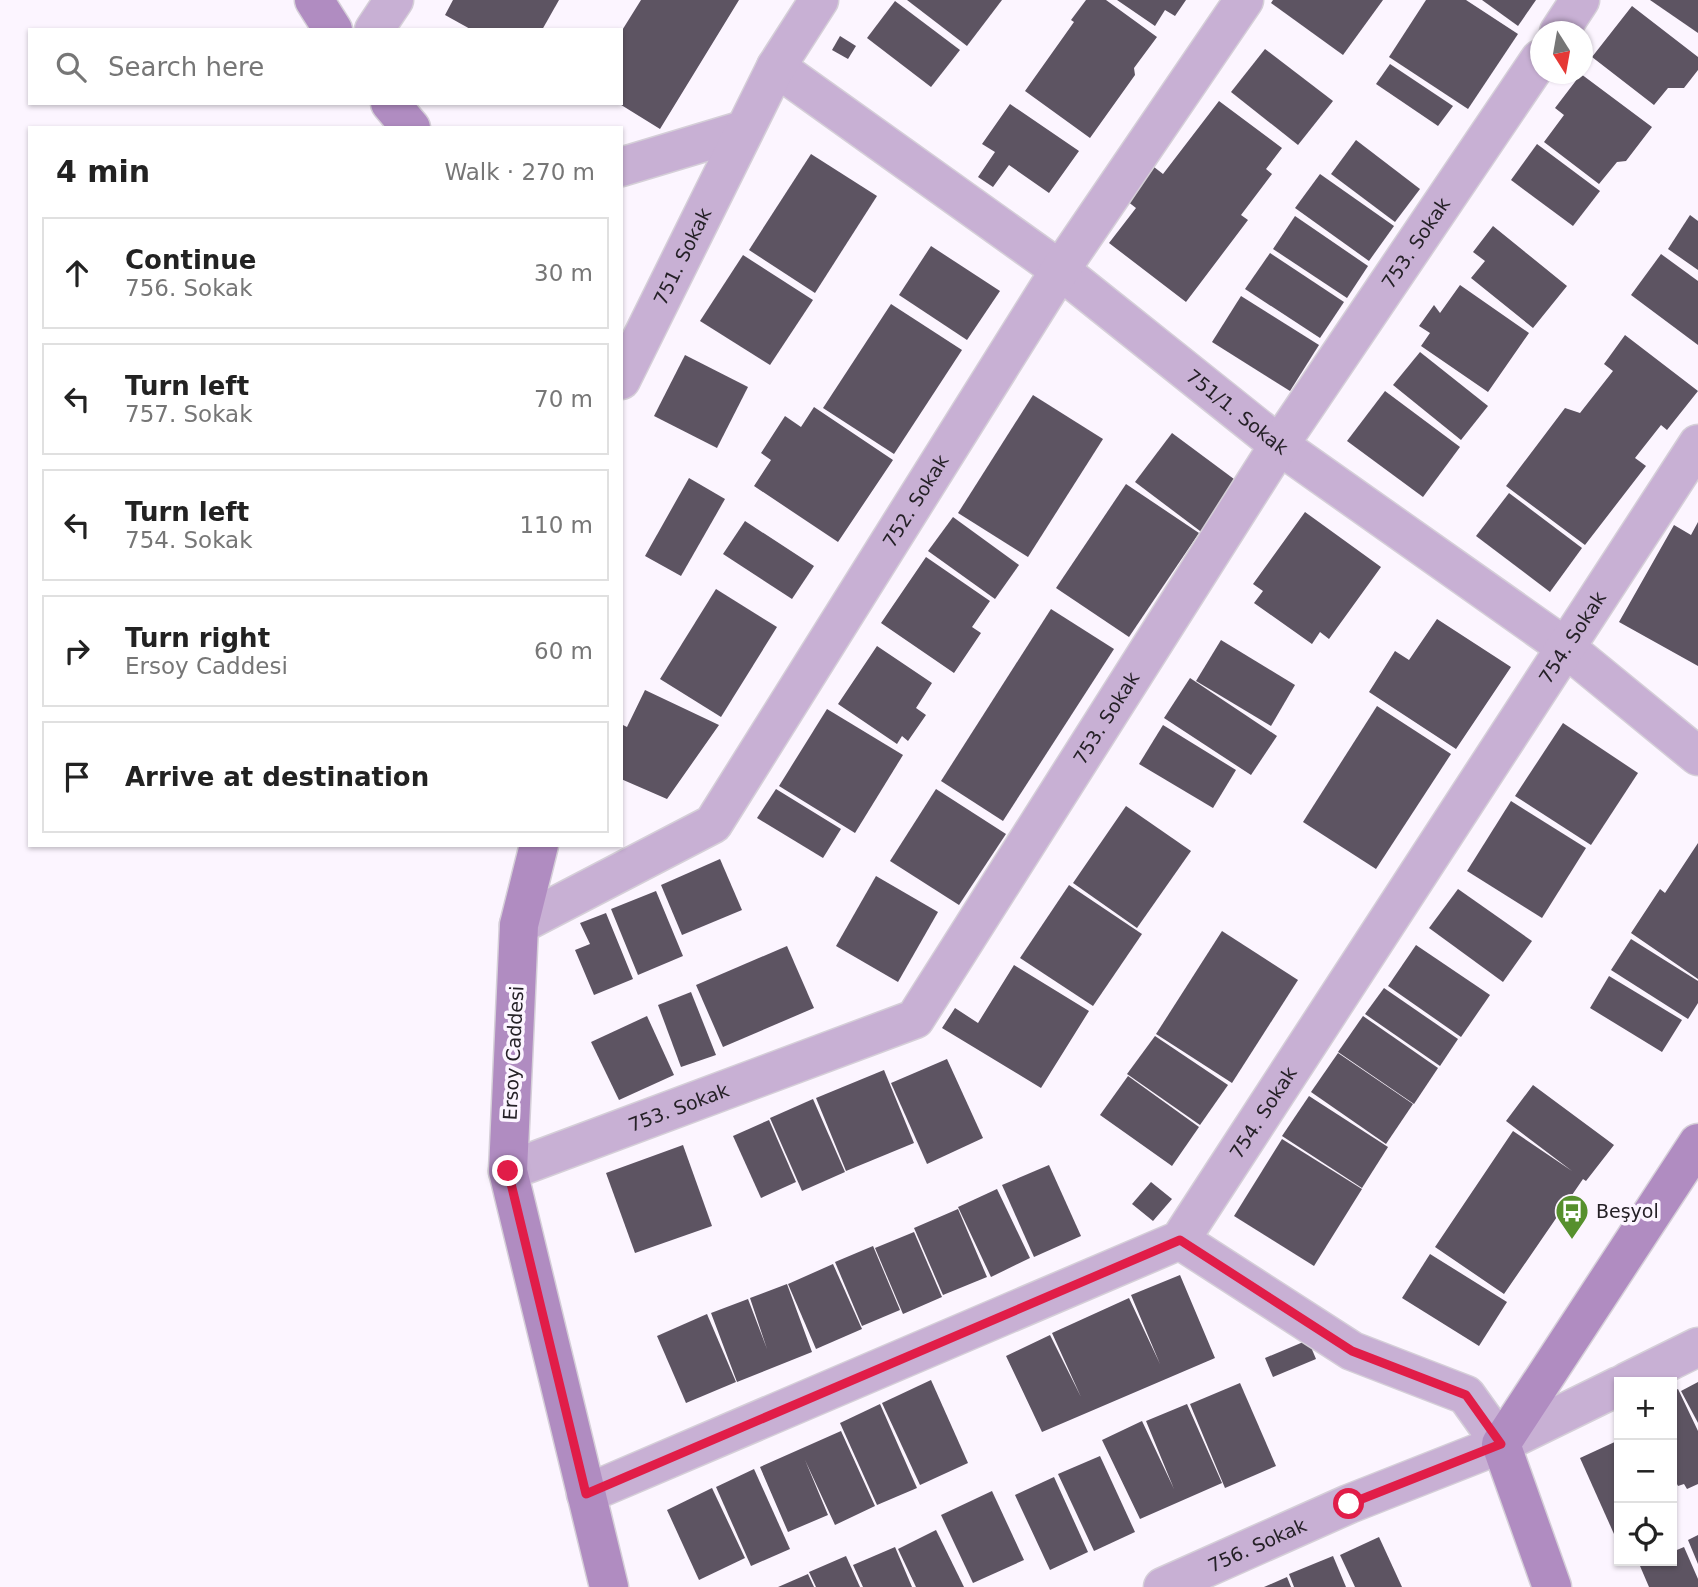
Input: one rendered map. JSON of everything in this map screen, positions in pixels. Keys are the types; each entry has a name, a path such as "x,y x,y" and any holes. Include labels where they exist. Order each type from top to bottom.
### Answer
{"main road":[{"path":"314,0 332,28"},
{"path":"392,105 409,126"},
{"name":"Ersoy Caddesi","path":"538,847 519,925 508,1171 609,1587"},
{"path":"1552,1587 1501,1444 1698,1143"}],"street":[{"path":"375,28 394,0"},
{"name":"751. Sokak","path":"623,376 776,67 819,0"},
{"name":"752. Sokak","path":"519,925 713,824 1060,270 1244,0"},
{"path":"1566,21 1580,0"},
{"name":"751/1. Sokak","path":"776,67 1060,270 1279,444 1565,647 1698,756"},
{"name":"753. Sokak","path":"508,1171 915,1019 1279,444 1530,75"},
{"path":"623,166 744,130"},
{"name":"754. Sokak","path":"1180,1240 1698,444"},
{"path":"586,1494 1180,1240 1352,1351 1466,1395 1501,1444"},
{"path":"1637,1377 1698,1347"},
{"name":"756. Sokak","path":"1163,1587 1349,1504 1501,1444 1614,1388"}],"building":[{"path":"453,0 559,0 543,28 468,28 445,15"},
{"path":"641,0 739,0 660,129 621,105 623,29"},
{"path":"907,0 1002,0 967,46"},
{"path":"1086,0 1106,0 1157,37 1134,68 1135,75 1090,138 1025,91 1074,22 1071,20"},
{"path":"1117,0 1186,0 1175,16 1165,10 1155,26"},
{"path":"1273,0 1383,0 1343,55 1271,3"},
{"path":"1426,0 1466,0 1518,34 1468,109 1389,57"},
{"path":"1482,0 1536,0 1518,26"},
{"path":"1650,0 1698,0 1698,33"},
{"path":"895,1 960,50 931,87 867,38"},
{"path":"1632,6 1698,57 1698,70 1684,88 1668,88 1654,105 1593,56"},
{"path":"840,36 856,46 848,59 832,50"},
{"path":"1265,49 1333,101 1298,145 1231,92"},
{"path":"1390,64 1453,106 1438,126 1376,84"},
{"path":"1593,83 1652,127 1626,161 1617,162 1599,184 1544,142 1564,115 1555,108 1573,84"},
{"path":"1219,101 1282,148 1266,169 1272,174 1241,215 1248,220 1186,302 1109,243 1136,208 1118,194 1145,160 1163,174"},
{"path":"1010,104 1079,151 1049,193 1009,165 993,187 978,177 995,152 982,144"},
{"path":"1356,140 1420,189 1395,222 1331,174"},
{"path":"1537,144 1600,191 1573,226 1511,180"},
{"path":"811,154 877,196 815,293 749,250"},
{"path":"1320,174 1394,226 1369,261 1295,208"},
{"path":"1690,215 1698,221 1698,270 1668,249"},
{"path":"1295,216 1368,266 1347,298 1273,249"},
{"path":"1493,226 1567,286 1533,328 1471,278 1485,261 1473,252"},
{"path":"931,246 1000,291 967,340 899,295"},
{"path":"1270,253 1344,302 1320,338 1245,289"},
{"path":"1661,254 1698,281 1698,345 1631,295"},
{"path":"743,255 813,300 770,365 700,321"},
{"path":"1460,285 1529,333 1488,392 1421,346 1430,333 1419,326 1434,305 1440,313"},
{"path":"1241,296 1319,345 1290,391 1212,342"},
{"path":"891,304 962,350 894,454 823,408"},
{"path":"1625,335 1698,391 1667,430 1661,425 1635,458 1646,466 1585,545 1506,486 1565,408 1580,413 1613,371 1604,364"},
{"path":"1420,352 1488,406 1461,440 1393,385"},
{"path":"685,355 748,387 717,448 654,416"},
{"path":"1385,391 1460,447 1423,497 1347,441"},
{"path":"1033,395 1103,439 1028,557 958,513"},
{"path":"814,407 893,460 838,542 754,486 771,460 761,453 785,416 801,427"},
{"path":"1172,433 1242,485 1204,534 1135,482"},
{"path":"689,478 725,499 681,576 645,556"},
{"path":"1126,484 1199,533 1129,637 1056,588"},
{"path":"1509,493 1582,548 1550,592 1476,536"},
{"path":"1305,512 1381,567 1329,639 1320,632 1312,644 1254,603 1263,591 1253,584"},
{"path":"953,517 1019,565 995,599 928,551"},
{"path":"745,521 814,566 792,599 723,554"},
{"path":"1698,522 1698,666 1619,622 1674,525 1691,535"},
{"path":"926,557 990,601 972,627 981,633 954,673 881,623"},
{"path":"716,589 777,627 721,717 660,679"},
{"path":"1051,609 1114,649 1003,821 941,781"},
{"path":"1437,619 1511,667 1456,749 1369,692 1395,651 1409,660"},
{"path":"1221,640 1295,685 1271,726 1196,681"},
{"path":"877,646 932,683 916,708 926,715 908,741 902,736 897,744 838,704"},
{"path":"1190,678 1277,736 1251,775 1164,718"},
{"path":"645,690 719,725 667,799 623,780 623,725 627,727"},
{"path":"1377,706 1451,754 1376,869 1303,822"},
{"path":"827,709 903,755 855,833 779,786"},
{"path":"1563,723 1638,773 1591,845 1515,796"},
{"path":"1163,725 1236,770 1213,808 1139,764"},
{"path":"776,789 841,829 823,858 757,818"},
{"path":"936,789 1006,834 959,905 890,861"},
{"path":"1511,801 1586,848 1542,918 1467,871"},
{"path":"1126,806 1191,851 1137,928 1073,883"},
{"path":"1698,843 1698,979 1631,933 1660,889 1665,893"},
{"path":"720,859 742,910 682,935 661,885"},
{"path":"876,876 938,912 898,982 836,946"},
{"path":"1069,885 1142,934 1093,1006 1020,958"},
{"path":"1458,889 1532,941 1503,982 1429,928"},
{"path":"656,891 683,956 638,975 611,909"},
{"path":"606,913 633,979 594,995 575,950 590,944 580,923"},
{"path":"1222,931 1298,980 1232,1083 1156,1034"},
{"path":"1631,939 1698,981 1698,1003 1688,1019 1611,970"},
{"path":"1416,945 1490,995 1461,1037 1388,986"},
{"path":"787,946 814,1008 723,1047 696,985"},
{"path":"1014,965 1089,1011 1041,1088 942,1028 955,1008 978,1023"},
{"path":"1609,976 1682,1020 1662,1052 1590,1008"},
{"path":"1384,988 1458,1039 1440,1066 1365,1014"},
{"path":"691,992 716,1055 681,1067 658,1005"},
{"path":"647,1016 674,1075 619,1100 591,1042"},
{"path":"1363,1016 1438,1068 1414,1104 1338,1052"},
{"path":"1155,1036 1228,1085 1200,1125 1127,1074"},
{"path":"1338,1053 1413,1104 1386,1144 1311,1092"},
{"path":"947,1059 983,1138 927,1164 891,1083"},
{"path":"884,1070 914,1143 846,1171 816,1098"},
{"path":"1128,1076 1199,1127 1172,1166 1100,1115"},
{"path":"1533,1085 1614,1145 1586,1181 1583,1179 1504,1294 1435,1247 1513,1131 1572,1171 1506,1121"},
{"path":"1309,1096 1388,1147 1362,1188 1282,1136"},
{"path":"813,1099 845,1172 802,1191 770,1118"},
{"path":"769,1120 796,1182 761,1198 733,1136"},
{"path":"1282,1139 1362,1189 1314,1266 1234,1216"},
{"path":"683,1145 712,1226 635,1253 606,1173"},
{"path":"1049,1165 1081,1236 1034,1257 1002,1185"},
{"path":"1151,1182 1172,1199 1153,1221 1132,1204"},
{"path":"997,1189 1030,1258 991,1277 958,1207"},
{"path":"958,1209 987,1277 943,1295 914,1228"},
{"path":"914,1232 942,1297 903,1314 875,1248"},
{"path":"873,1246 900,1310 862,1326 835,1262"},
{"path":"1430,1254 1507,1302 1479,1346 1402,1298"},
{"path":"833,1264 862,1329 816,1349 788,1284"},
{"path":"1180,1275 1215,1358 1042,1432 1006,1356 1050,1335 1081,1397 1052,1333 1129,1298 1160,1364 1131,1295"},
{"path":"787,1284 812,1352 737,1382 711,1313 748,1299 767,1349 750,1298"},
{"path":"707,1314 736,1382 686,1403 657,1336"},
{"path":"1308,1340 1316,1359 1273,1377 1265,1358"},
{"path":"931,1380 968,1463 920,1485 882,1403"},
{"path":"1698,1382 1698,1423 1681,1391"},
{"path":"1240,1383 1276,1466 1225,1488 1190,1404"},
{"path":"1677,1390 1698,1431 1698,1484 1687,1489 1684,1484 1677,1484"},
{"path":"880,1404 917,1488 877,1505 840,1423"},
{"path":"1187,1404 1222,1483 1140,1519 1102,1440 1142,1421 1174,1489 1146,1421"},
{"path":"841,1431 875,1506 835,1525 805,1460 828,1515 788,1532 760,1467"},
{"path":"1614,1442 1614,1534 1580,1458"},
{"path":"1100,1456 1135,1532 1094,1551 1058,1474"},
{"path":"754,1469 790,1549 751,1566 716,1487"},
{"path":"1054,1477 1088,1552 1050,1570 1015,1495"},
{"path":"712,1488 745,1558 699,1580 667,1510"},
{"path":"992,1491 1024,1560 973,1583 941,1515"},
{"path":"936,1530 964,1587 916,1587 898,1549"},
{"path":"1698,1535 1698,1564 1688,1540"},
{"path":"1379,1537 1402,1587 1355,1587 1340,1555"},
{"path":"895,1547 912,1587 863,1587 853,1565"},
{"path":"1684,1547 1698,1579 1698,1587 1649,1587 1640,1566 1677,1566 1677,1550"},
{"path":"846,1556 860,1587 816,1587 809,1572"},
{"path":"1333,1556 1346,1587 1294,1587 1289,1574"},
{"path":"808,1574 814,1587 778,1587"},
{"path":"1287,1577 1291,1587 1264,1587"}],"place":[{"name":"Beşyol","path":"1572,1241"}],"route":[{"path":"508,1171 586,1494 1180,1240 1352,1351 1466,1395 1501,1444 1349,1504"}]}
